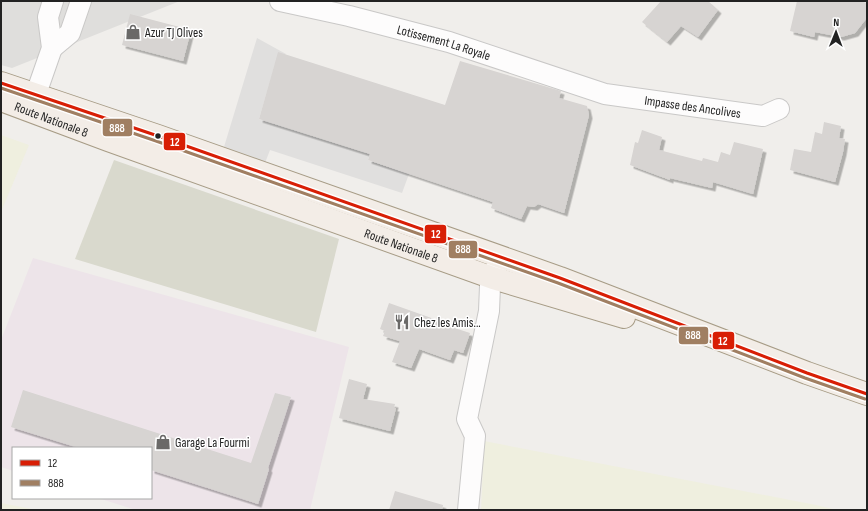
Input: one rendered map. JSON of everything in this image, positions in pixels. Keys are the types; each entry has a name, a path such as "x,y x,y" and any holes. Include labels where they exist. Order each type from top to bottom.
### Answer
{"main road":[{"name":"Route Nationale 8","path":"1,83 33,103 496,268 867,394"},
{"name":"Route Nationale 8","path":"1,100 33,103"}],"street":[{"path":"33,103 52,48 48,17 53,1"},
{"path":"52,48 70,32 81,1"},
{"name":"Lotissement La Royale","path":"280,1 349,16 449,42 605,94"},
{"name":"Impasse des Ancolives","path":"605,94 763,116 779,109"},
{"path":"468,510 475,436 467,419 489,311 490,286 496,268"}],"shaded area":[{"path":"1,1 180,1 12,68 1,65"},
{"path":"257,38 286,54 275,64 259,119 370,154 368,160 409,174 402,193 270,150 265,163 224,147"},
{"path":"114,160 339,239 316,332 75,259"},
{"path":"33,258 349,347 310,510 136,510 101,499 152,499 152,447 12,447 12,471 1,467 1,340"}],"green space":[{"path":"1,135 29,145 1,212"},
{"path":"484,441 816,505 837,510 481,510"},
{"path":"1,503 37,510 1,510"}],"building":[{"path":"661,1 708,1 718,10 698,37 681,26 667,42 642,22"},
{"path":"797,1 859,1 867,3 866,19 855,33 841,37 815,32 814,37 790,31"},
{"path":"130,14 191,30 183,61 122,45"},
{"path":"278,52 445,105 460,61 561,91 559,98 587,106 589,115 564,213 538,204 534,207 527,206 521,219 491,208 493,202 368,160 370,154 259,119"},
{"path":"824,122 841,126 839,138 845,139 835,182 790,170 794,149 811,152 815,132 822,134"},
{"path":"642,130 662,137 659,150 702,161 703,158 718,162 721,152 730,155 734,142 763,149 753,194 713,182 712,188 670,178 670,180 630,165 635,142 638,143"},
{"path":"389,303 437,320 436,322 470,333 463,353 454,350 450,360 419,349 411,368 392,362 400,341 383,336 385,331 380,329"},
{"path":"349,379 367,384 363,399 395,404 394,408 396,408 390,431 339,418"},
{"path":"23,390 251,463 275,393 291,397 258,504 152,470 152,447 76,447 11,427"},
{"path":"395,491 443,505 442,510 389,510"}],"transit line":[{"name":"12","path":"1,83 158,136 560,278 807,373 867,394"},
{"name":"888","path":"1,88 558,283 805,378 865,399"}],"place":[{"name":"Azur TJ Olives","path":"133,32"},
{"name":"Chez les Amis...","path":"402,322"},
{"name":"Garage La Fourmi","path":"163,442"}]}
